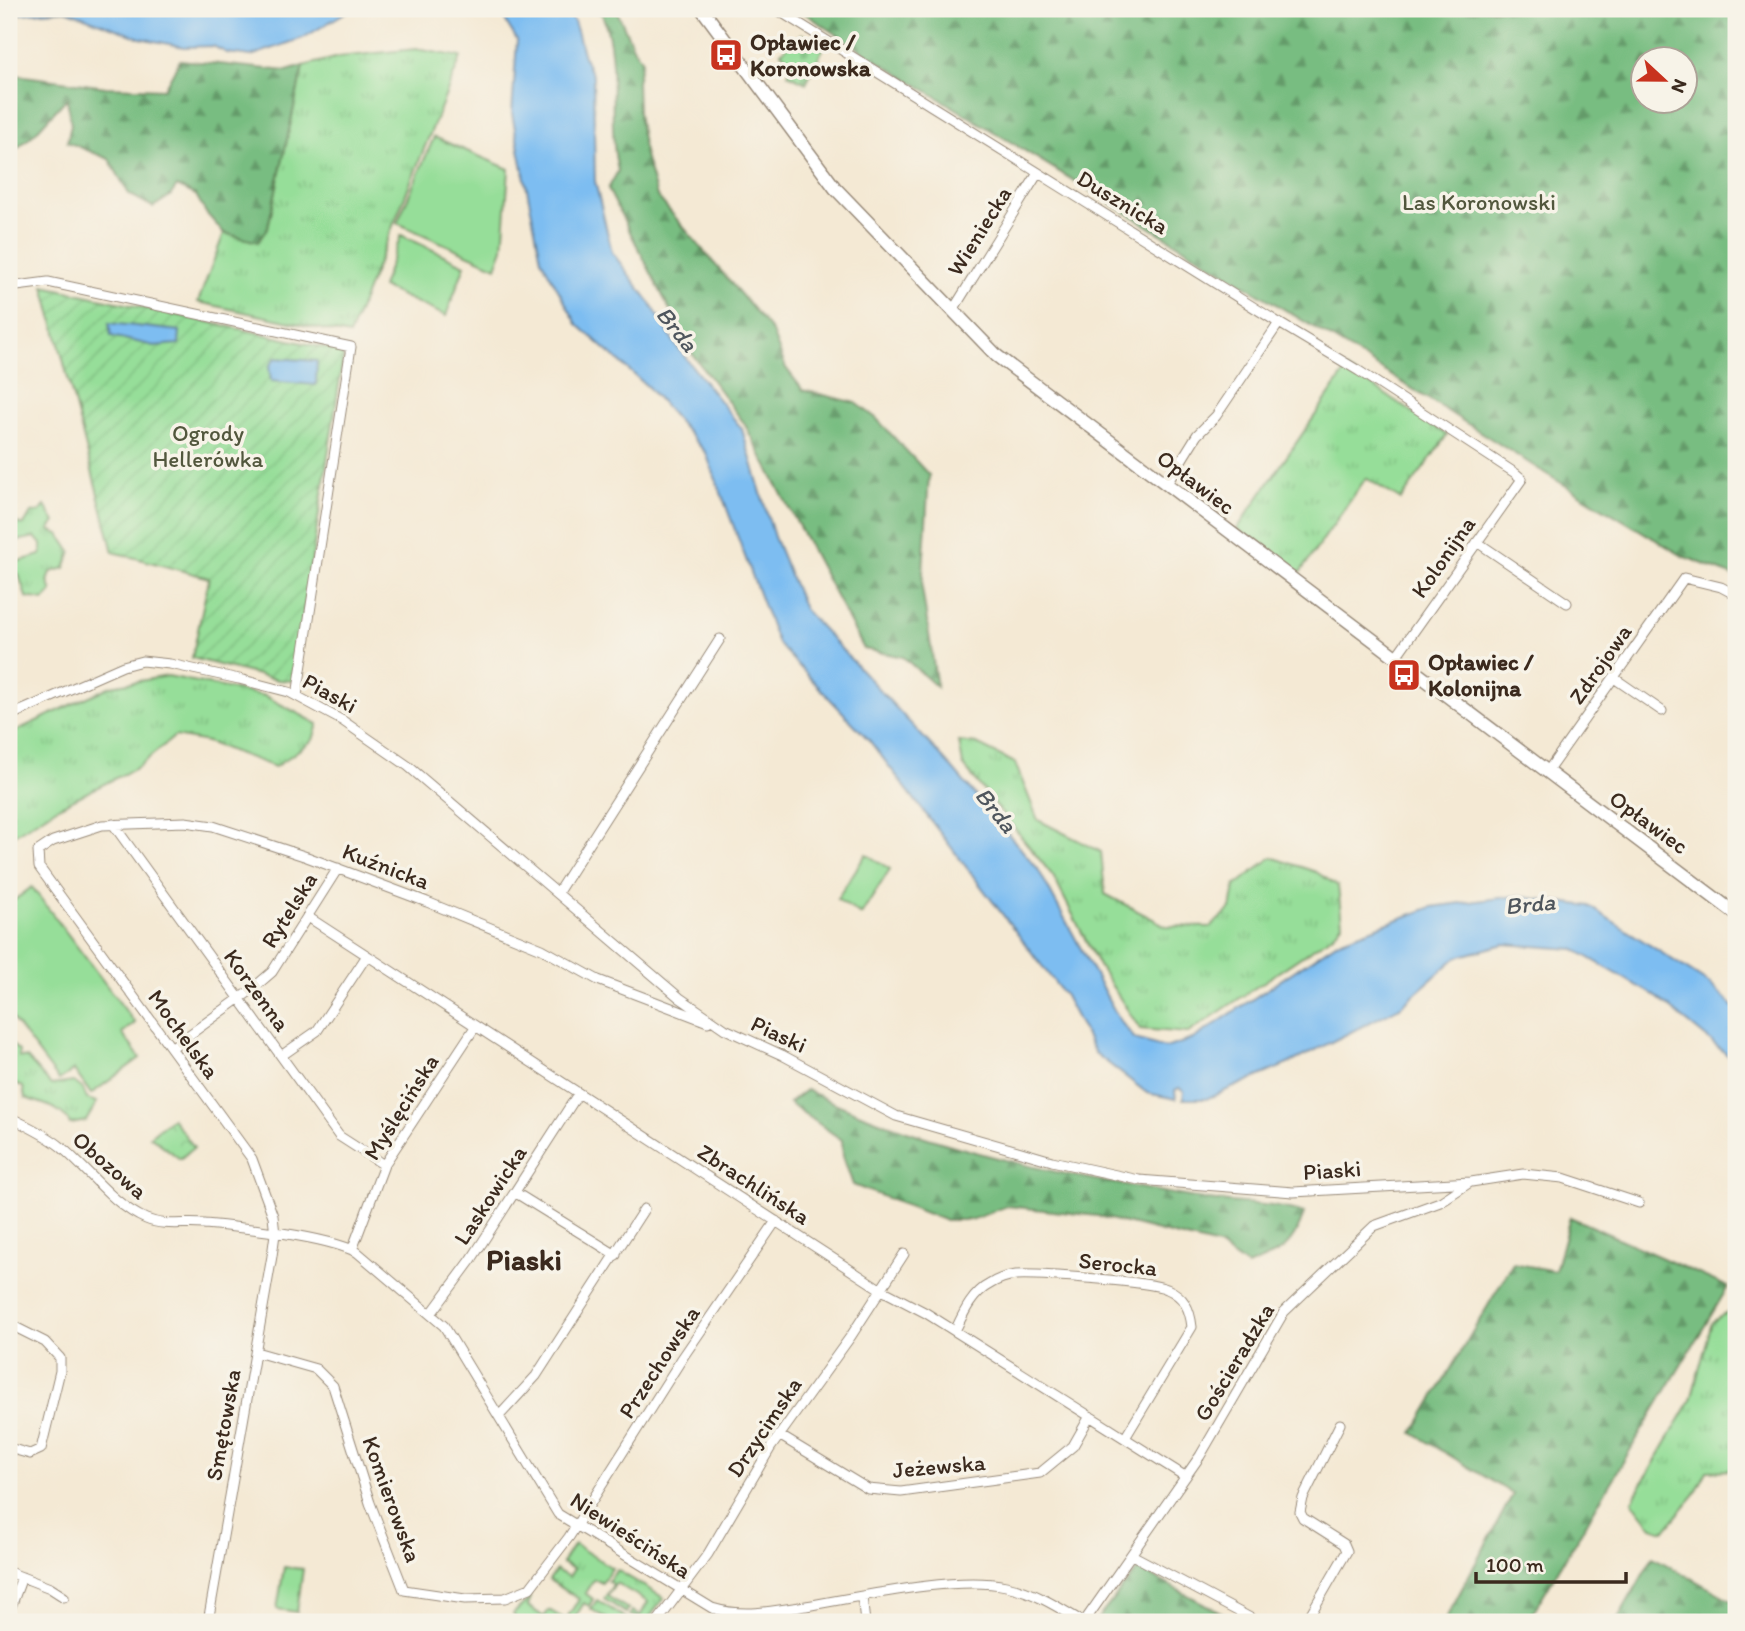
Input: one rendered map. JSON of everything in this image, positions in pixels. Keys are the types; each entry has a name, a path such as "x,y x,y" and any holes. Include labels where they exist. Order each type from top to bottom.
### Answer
{"street":[{"name":"Opławiec","path":"702,9 835,188 997,356 1040,392 1736,914"},
{"name":"Dusznicka","path":"776,9 1038,173 1187,262 1279,323 1444,424 1522,479"},
{"name":"Wieniecka","path":"953,310 1038,173"},
{"path":"9,287 48,282 351,348 297,696"},
{"path":"1166,485 1198,435 1216,416 1279,323"},
{"name":"Kolonijna","path":"1395,658 1522,479"},
{"path":"1477,542 1567,603"},
{"name":"Zdrojowa","path":"1546,772 1684,578 1721,587 1736,595"},
{"path":"558,892 720,639"},
{"name":"Piaski","path":"9,716 123,666 142,661 201,669 297,696 353,727 408,766 680,998 725,1030 782,1055 896,1116 1052,1161 1125,1177 1224,1189 1293,1192 1471,1182 1523,1174 1563,1178 1639,1203"},
{"path":"1614,678 1662,711"},
{"name":"Kuźnicka","path":"38,867 36,855 41,847 72,833 113,824 204,824 338,868 542,949 598,980 725,1030"},
{"name":"Korzenna","path":"113,824 339,1136 384,1165"},
{"name":"Mochelska","path":"38,867 252,1159 273,1216 275,1234"},
{"name":"Rytelska","path":"171,1048 272,972 338,868"},
{"name":"Zbrachlińska","path":"308,917 880,1289 955,1331 1183,1475"},
{"path":"281,1056 317,1031 366,957"},
{"name":"Myślęcińska","path":"352,1250 384,1165 475,1027"},
{"name":"Laskowicka","path":"431,1314 516,1193 578,1094"},
{"name":"Obozowa","path":"9,1117 48,1137 123,1204 146,1219 166,1225 202,1224 275,1234"},
{"name":"Gościeradzka","path":"1083,1622 1168,1504 1183,1475 1200,1456 1284,1312 1374,1226 1440,1202 1471,1182"},
{"path":"516,1193 615,1255"},
{"path":"500,1415 536,1376 644,1209"},
{"name":"Przechowska","path":"577,1526 683,1357 776,1221"},
{"name":"Niewieścińska","path":"275,1234 352,1250 431,1314 444,1326 558,1514 712,1608 732,1615 758,1618 862,1597 985,1582 1008,1586 1044,1598 1083,1622"},
{"name":"Smętowska","path":"208,1622 275,1234"},
{"name":"Drzycimska","path":"657,1622 708,1554 779,1435 904,1254"},
{"name":"Serocka","path":"955,1331 979,1292 996,1281 1016,1275 1133,1283 1165,1288 1175,1293 1186,1303 1192,1327 1125,1438"},
{"path":"9,1324 52,1346 60,1366 41,1448 30,1454 9,1448"},
{"name":"Komierowska","path":"256,1352 316,1369 333,1386 370,1503 404,1590 465,1600 505,1598 530,1588 577,1526"},
{"name":"Jeżewska","path":"779,1435 868,1489 901,1492 1040,1473 1073,1446 1090,1416"},
{"path":"1306,1622 1347,1550 1344,1544 1303,1518 1300,1512 1303,1497 1340,1423"},
{"path":"1132,1555 1258,1622"},
{"path":"9,1572 50,1588 64,1597"},
{"path":"9,1612 22,1577"},
{"path":"862,1597 865,1622"}],"green space":[{"path":"592,9 616,9 642,61 637,81 638,113 644,152 657,196 771,330 786,368 803,390 856,403 876,418 929,475 922,588 937,687 903,657 864,649 744,423 693,355 608,189 618,171 613,131 611,51 602,14"},
{"name":"Las Koronowski","path":"798,9 1736,9 1736,577 1683,556 1548,475 1359,355 878,61"},
{"path":"802,34 824,47 806,83 788,74 793,63 781,52"},
{"path":"416,49 461,57 349,335 198,302 224,233 258,241 268,227 303,66 339,57"},
{"path":"180,60 287,71 303,66 268,227 258,242 224,233 206,213 196,195 177,186 170,196 153,207 129,194 109,159 67,142 71,125 67,98 34,134 9,155 9,74 106,87 164,89"},
{"path":"434,137 509,169 503,248 496,267 397,223"},
{"path":"401,235 465,265 446,316 382,287"},
{"name":"Ogrody Hellerówka","path":"44,286 344,352 293,681 278,680 192,658 209,578 113,552"},
{"path":"1347,369 1447,435 1401,500 1366,478 1299,574 1237,529"},
{"path":"45,506 55,522 49,530 59,534 71,552 65,568 51,572 48,582 52,591 44,600 26,597 19,575 12,567 16,562 41,555 41,544 35,537 17,541 11,536 17,523 24,525 31,513 40,512"},
{"path":"168,676 265,696 318,724 313,740 275,767 207,742 175,736 138,767 58,807 9,838 9,734 111,686"},
{"path":"959,742 977,744 1015,763 1038,820 1101,852 1105,894 1166,926 1210,927 1231,909 1235,886 1272,857 1316,872 1338,886 1342,924 1332,936 1188,1033 1140,1029 1099,966 1053,876 963,765"},
{"path":"866,854 890,869 861,915 837,899"},
{"path":"32,887 135,1023 122,1033 140,1058 91,1094 74,1070 59,1080 9,1014 9,904"},
{"path":"11,1044 19,1051 19,1057 27,1058 51,1085 74,1082 83,1089 87,1099 97,1102 86,1121 70,1124 57,1110 25,1098 23,1087 10,1081"},
{"path":"806,1090 930,1139 1016,1163 1185,1196 1304,1213 1295,1235 1284,1248 1247,1266 1218,1246 1098,1216 1007,1206 971,1220 944,1220 853,1185 843,1156 842,1140 789,1103"},
{"path":"172,1118 194,1147 180,1159 150,1136"},
{"path":"1570,1217 1728,1287 1527,1622 1444,1622 1513,1494 1413,1433 1513,1263 1555,1271"},
{"path":"1736,1307 1736,1470 1707,1471 1695,1494 1664,1531 1652,1527 1632,1501 1691,1400 1712,1322"},
{"path":"574,1544 612,1568 602,1583 594,1579 585,1593 593,1599 589,1606 584,1603 574,1619 568,1616 579,1599 549,1580 556,1570 569,1577 574,1569 562,1563"},
{"path":"1653,1557 1736,1603 1736,1622 1616,1622"},
{"path":"284,1567 303,1569 297,1612 277,1609"},
{"path":"1138,1569 1239,1622 1095,1622"},
{"path":"617,1570 664,1598 646,1622 630,1615 632,1611 640,1616 648,1602 616,1583 607,1596 628,1609 626,1613 604,1599 613,1585 608,1581"},
{"path":"531,1597 528,1606 544,1617 549,1610 570,1622 517,1622 513,1614"},
{"path":"597,1600 632,1622 612,1622 591,1609"}],"water":[{"path":"9,9 351,9 303,38 251,56 227,53 213,46 184,47 140,38 66,10 9,15"},
{"name":"Brda","path":"498,9 568,9 593,76 595,181 612,252 651,304 677,347 742,429 774,537 804,609 953,769 1038,869 1120,1021 1135,1039 1165,1048 1193,1039 1339,941 1432,907 1515,896 1589,906 1710,984 1736,1009 1736,1062 1658,998 1574,949 1504,944 1457,957 1400,1007 1290,1063 1206,1099 1183,1099 1184,1091 1179,1088 1175,1090 1176,1099 1147,1093 1095,1053 1065,996 869,740 778,644 706,453 648,387 577,324 541,259 512,114 517,40"},
{"path":"109,323 180,331 179,344 154,346 111,336"},
{"path":"275,358 317,361 316,385 271,381 269,367"}],"place":[{"name":"Opławiec / Koronowska","path":"726,55"},
{"name":"Opławiec / Kolonijna","path":"1404,675"}],"district":[{"name":"Piaski","path":"524,1260"}]}
